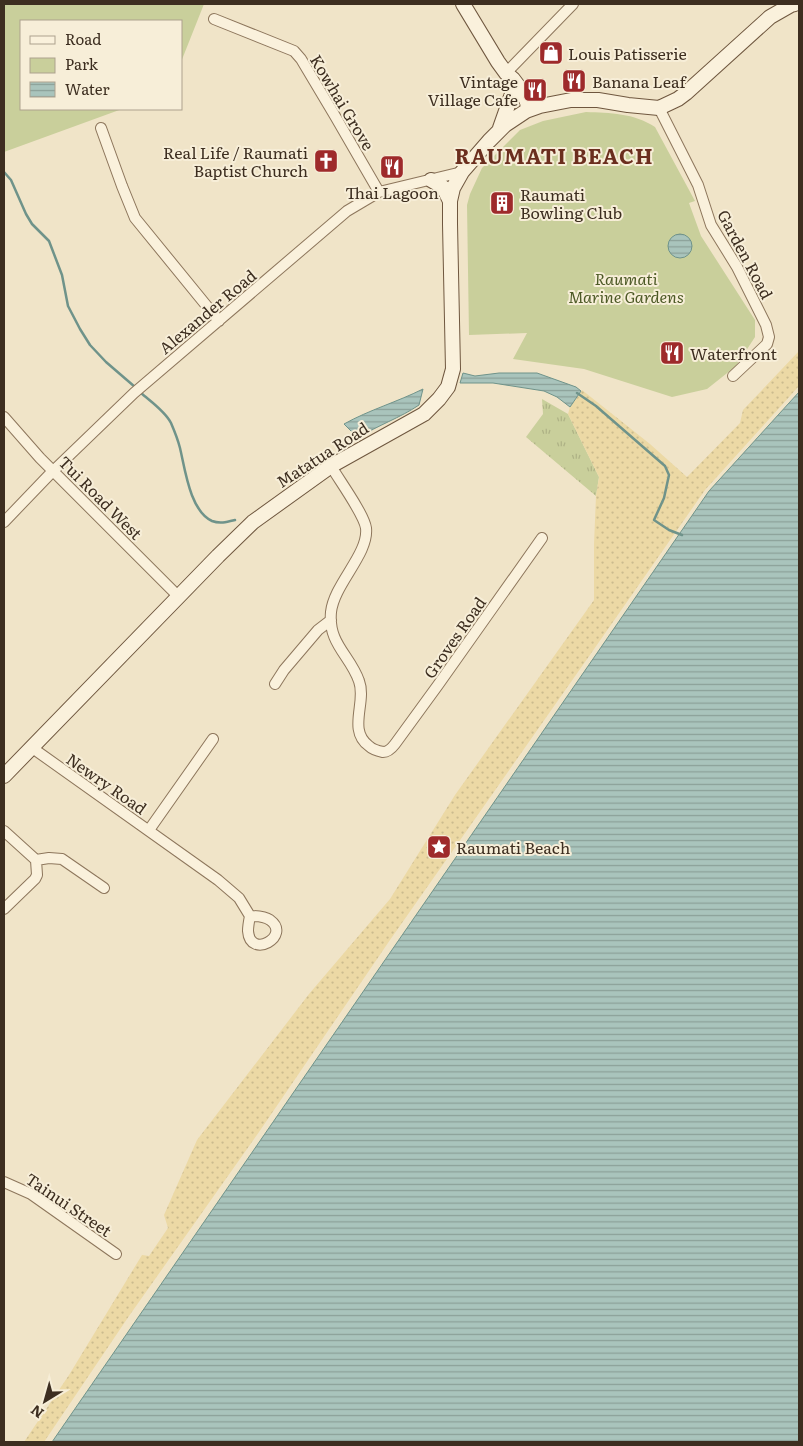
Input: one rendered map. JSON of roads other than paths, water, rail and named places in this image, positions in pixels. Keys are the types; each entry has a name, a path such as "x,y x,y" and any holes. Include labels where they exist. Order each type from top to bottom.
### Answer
{"main road":[{"path":"464,4 506,74 513,79 522,91 527,102 528,108 526,111 522,109 512,94 504,79 506,74"},
{"path":"660,108 686,93 770,17 792,4"},
{"path":"499,131 512,94"},
{"name":"Matatua Road","path":"4,776 253,522 331,466 424,414 439,399 448,387 453,369 450,201 453,188 462,172 499,131 526,111 540,106 571,100 598,100 660,108"},
{"path":"431,180 443,187 450,201"}],"street":[{"path":"506,74 573,4"},
{"name":"Kowhai Grove","path":"214,19 294,51 336,116 379,192"},
{"name":"Garden Road","path":"660,108 698,185 711,225 752,296 768,333 769,341 767,344 734,376"},
{"path":"101,128 135,218 220,321"},
{"name":"Alexander Road","path":"4,522 145,383 347,212 379,192 462,172"},
{"name":"Tui Road West","path":"4,417 54,471 179,597"},
{"path":"275,684 284,670 318,630 331,620 332,605 364,544 366,535 364,520 331,466"},
{"name":"Groves Road","path":"331,620 338,645 360,682 362,696 358,718 359,732 369,746 378,751 388,751 438,685 542,538"},
{"name":"Newry Road","path":"31,747 149,830 213,739"},
{"path":"149,830 218,880 239,898 250,916"},
{"path":"4,831 36,860 37,875 4,909"},
{"path":"36,860 62,859 104,888"},
{"name":"Tainui Street","path":"4,1182 31,1194 116,1254"}],"water":[{"path":"680,234 688,238 692,246 688,254 680,258 672,254 668,246 672,238"},
{"path":"463,373 475,376 499,373 537,373 576,387 581,391 570,407 557,397 544,391 493,383 460,383"},
{"path":"423,389 419,405 358,438 344,424 363,414"},
{"path":"799,392 799,1442 52,1442 709,491"}],"waterway":[{"path":"4,172 11,180 32,224 49,241 62,275 68,306 80,329 90,345 106,362 135,387"},
{"path":"141,393 161,410 171,423 179,445 190,489 198,508 212,521 221,523 235,520"},
{"path":"577,393 596,406 665,466 669,475 664,498 654,520 669,530 682,535"}],"place":[{"name":"Louis Patisserie","path":"551,53"},
{"name":"Banana Leaf","path":"574,81"},
{"name":"Vintage Village Cafe","path":"535,90"},
{"name":"Real Life / Raumati Baptist Church","path":"326,161"},
{"name":"Thai Lagoon","path":"392,167"},
{"name":"Raumati Bowling Club","path":"502,203"},
{"name":"Waterfront","path":"672,353"},
{"name":"Raumati Beach","path":"439,847"}],"district":[{"name":"RAUMATI BEACH","path":"554,154"}],"park label":[{"name":"Raumati Marine Gardens","path":"626,287"}]}
